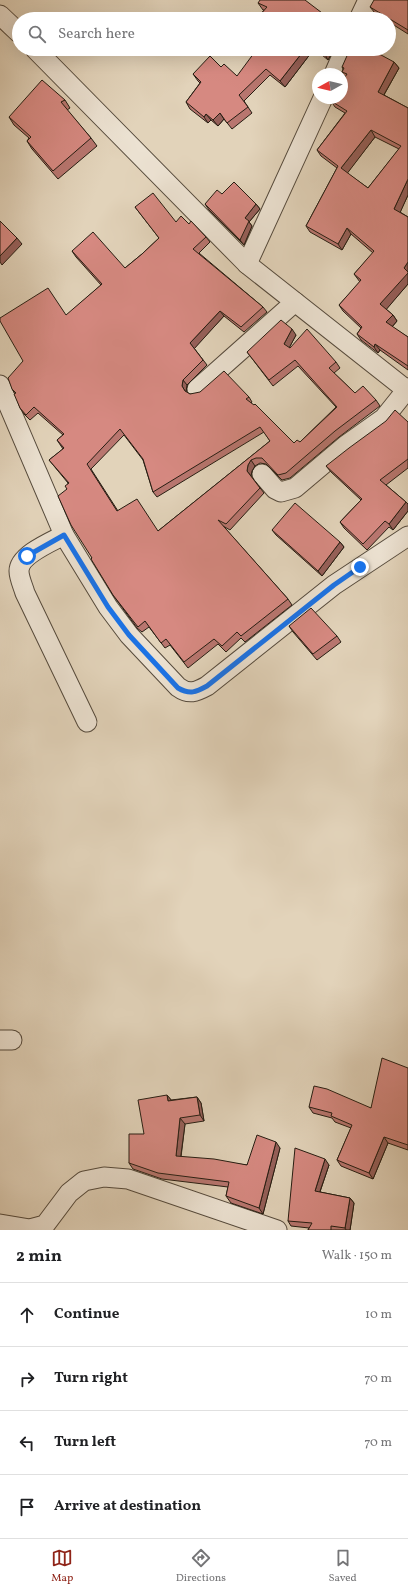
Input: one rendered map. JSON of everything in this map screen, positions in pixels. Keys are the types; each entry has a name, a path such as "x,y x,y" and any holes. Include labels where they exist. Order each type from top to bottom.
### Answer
{"street":[{"path":"362,12 368,0"},
{"path":"0,15 12,26"},
{"path":"42,56 247,264 408,390 384,418 346,445 295,488 281,492 275,489 262,474"},
{"path":"337,68 342,56"},
{"path":"247,264 320,104"},
{"path":"198,389 295,302"},
{"path":"0,386 64,535 108,607 129,635 178,688 185,692 193,693 207,686 334,585 408,536"},
{"path":"64,535 27,556 21,563 19,572 25,593 87,722"},
{"path":"0,1224 30,1229 46,1228 69,1193 84,1181 104,1177 128,1179 277,1230"}],"building":[{"path":"260,0 305,0 321,12 263,12 267,7 258,3"},
{"path":"374,0 408,0 408,30 396,23 396,12 378,12 370,7"},
{"path":"210,56 221,67 224,64 237,76 252,56 300,56 280,81 266,69 239,95 248,107 227,123 220,113 213,120 206,114 204,117 186,102 201,82 193,74"},
{"path":"347,56 383,56 394,62 378,92 408,108 408,179 394,209 408,217 408,262 404,268 408,273 380,304 393,315 386,322 408,337 408,366 375,344 374,347 357,334 362,327 339,305 361,280 354,274 374,251 347,228 338,244 306,226 338,166 317,150 347,111 336,104 348,104 348,68 342,67","holes":["371,130 401,146 368,188 341,168"]},
{"path":"42,80 65,100 61,102 91,138 53,171 27,141 31,137 9,117"},
{"path":"234,182 256,204 245,218 249,221 240,240 205,204 217,190 222,194"},
{"path":"153,193 176,222 181,216 189,224 191,221 206,237 193,249 263,307 241,327 220,311 190,343 203,360 183,380 182,386 185,391 190,394 200,392 224,371 249,397 246,399 254,405 255,404 294,443 297,440 300,442 337,407 295,360 269,380 247,352 281,320 292,329 284,344 290,348 307,329 336,362 329,368 355,393 363,386 376,400 335,431 286,473 278,475 262,458 251,460 247,471 260,488 226,524 218,520 288,599 241,636 237,632 222,646 214,639 184,662 166,639 161,643 145,621 138,627 113,595 71,525 58,496 67,489 65,486 69,483 49,460 64,448 57,440 64,434 34,407 26,415 20,408 14,394 16,393 12,389 8,378 23,361 0,321 0,318 48,288 66,315 102,284 72,251 93,232 125,268 142,254 159,238 135,207","holes":["260,427 270,441 158,531 137,499 117,511 87,464 120,429 143,459 153,492"]},
{"path":"0,221 17,238 0,256"},
{"path":"395,410 408,422 408,459 380,480 406,502 389,524 385,521 363,544 340,522 362,499 326,466 386,421"},
{"path":"295,503 340,542 318,571 272,530"},
{"path":"311,608 337,636 313,654 289,626"},
{"path":"382,1058 408,1068 408,1145 384,1137 369,1173 337,1160 352,1125 331,1116 332,1113 309,1107 314,1086 327,1089 371,1108"},
{"path":"167,1095 168,1101 197,1097 200,1115 180,1118 176,1156 214,1159 247,1165 257,1135 276,1142 259,1208 226,1196 229,1182 158,1173 129,1163 129,1134 144,1134 138,1100"},
{"path":"295,1148 325,1159 315,1191 350,1198 345,1228 331,1226 331,1230 308,1230 312,1223 288,1221"}],"route":[{"path":"27,556 64,535 108,607 129,635 178,688 185,692 193,693 207,686 334,585 360,567"}]}
